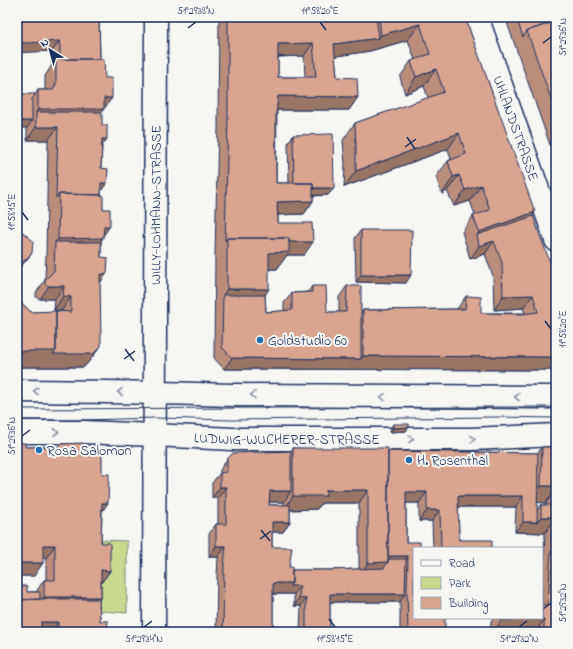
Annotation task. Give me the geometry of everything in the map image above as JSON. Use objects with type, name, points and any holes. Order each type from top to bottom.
[{"type":"street","name":"WILLY-LOHMANN-STRASSE","points":[[154,632],[156,17]]},
{"type":"street","name":"UHLANDSTRASSE","points":[[477,17],[556,240]]},
{"type":"street","points":[[17,391],[422,397],[556,397]]},
{"type":"street","name":"LUDWIG-WUCHERER-STRASSE","points":[[17,432],[154,434],[232,439],[472,439],[556,435]]},
{"type":"green space","points":[[101,540],[127,541],[127,613],[92,610]]},
{"type":"building","points":[[17,17],[99,17],[100,59],[60,59],[60,41],[26,43],[17,42]]},
{"type":"building","points":[[228,17],[376,17],[379,38],[334,44],[337,77],[357,78],[358,97],[278,96],[276,115],[276,183],[313,183],[313,201],[277,202],[278,223],[312,223],[313,242],[289,242],[289,238],[227,238],[225,241],[228,116]],"holes":[[[313,43],[316,77],[278,77],[278,44]]]},
{"type":"building","points":[[379,17],[465,17],[535,212],[479,232],[473,216],[490,210],[481,185],[465,190],[459,175],[453,177],[448,161],[466,154],[459,133],[356,171],[355,123],[444,92],[436,69],[416,77],[411,61],[430,54],[420,24],[381,35]]},
{"type":"building","points":[[516,17],[556,17],[556,21],[527,31],[523,37]]},
{"type":"building","points":[[556,21],[556,113],[527,31]]},
{"type":"building","points":[[56,59],[104,59],[105,78],[112,78],[112,98],[104,98],[104,109],[38,109],[38,90],[53,90],[56,84]]},
{"type":"building","points":[[17,94],[35,94],[32,99],[32,121],[17,121]]},
{"type":"building","points":[[36,112],[102,112],[102,125],[107,125],[107,139],[102,139],[101,168],[108,169],[107,183],[101,183],[101,195],[59,194],[56,198],[58,127],[36,127]]},
{"type":"building","points":[[333,134],[334,188],[313,188],[313,183],[294,183],[293,135]]},
{"type":"building","points":[[59,194],[103,195],[103,209],[110,209],[110,226],[104,226],[103,238],[58,239]]},
{"type":"building","points":[[533,216],[556,278],[556,357],[363,356],[363,310],[465,309],[466,296],[481,297],[481,313],[522,314],[538,312],[533,295],[503,296],[502,263],[494,241],[479,246],[477,235]]},
{"type":"building","points":[[17,227],[33,241],[32,253],[17,268]]},
{"type":"building","points":[[361,230],[412,230],[411,275],[361,275]]},
{"type":"building","points":[[227,238],[289,238],[289,252],[269,253],[269,289],[227,289]]},
{"type":"building","points":[[55,242],[101,242],[101,257],[108,258],[107,273],[100,275],[101,346],[93,354],[53,354],[56,351],[56,311],[71,312],[71,297],[63,296],[64,286],[49,286],[45,284],[45,280],[54,271]]},
{"type":"building","points":[[312,286],[326,286],[327,312],[346,312],[347,286],[361,286],[361,359],[232,358],[222,347],[223,295],[265,295],[266,312],[292,310],[292,293],[312,292]]},
{"type":"building","points":[[17,299],[31,312],[56,311],[56,351],[17,351]]},
{"type":"building","points":[[393,424],[409,424],[409,427],[393,428]]},
{"type":"building","points":[[17,443],[25,443],[25,447],[60,447],[60,444],[83,443],[83,446],[95,446],[102,457],[102,474],[109,474],[108,503],[102,503],[101,543],[110,543],[110,571],[101,570],[101,597],[44,597],[44,580],[55,580],[55,545],[43,545],[43,563],[18,563]]},
{"type":"building","points":[[542,447],[556,447],[556,486],[541,486]]},
{"type":"building","points":[[293,448],[388,448],[388,562],[368,563],[368,490],[326,490],[326,496],[293,496]]},
{"type":"building","points":[[291,451],[291,491],[270,491],[269,505],[290,505],[290,522],[272,522],[272,547],[292,547],[289,567],[292,567],[292,583],[273,583],[273,632],[223,632],[224,566],[226,546],[216,546],[216,524],[226,524],[226,487],[220,487],[220,473],[227,472],[227,459],[233,453]]},
{"type":"building","points":[[388,451],[538,453],[537,522],[523,522],[523,496],[458,496],[459,540],[492,540],[492,547],[441,547],[440,510],[427,510],[427,492],[406,492],[406,542],[420,542],[420,547],[413,547],[413,619],[445,619],[445,632],[408,632],[408,556],[388,556]]},
{"type":"building","points":[[541,505],[556,505],[556,517],[541,517]]},
{"type":"building","points":[[551,551],[556,551],[556,632],[544,632],[544,619],[502,620],[543,619],[543,605],[548,605]]},
{"type":"building","points":[[388,559],[406,559],[405,594],[330,594],[330,632],[306,632],[306,599],[299,598],[300,586],[290,586],[292,583],[292,570],[384,568],[388,562]]},
{"type":"building","points":[[17,586],[27,586],[27,592],[40,592],[40,599],[17,600]]},
{"type":"building","points":[[99,599],[100,621],[108,621],[107,632],[58,632],[58,622],[41,622],[41,632],[17,632],[17,600]]},
{"type":"tram line","points":[[17,409],[556,407]]},
{"type":"tram line","points":[[17,420],[155,418],[233,420],[495,417],[556,418]]},
{"type":"place","name":"Goldstudio 60","points":[[260,340]]},
{"type":"place","name":"Rosa Salomon","points":[[39,450]]},
{"type":"place","name":"H. Rosenthal","points":[[409,460]]}]
